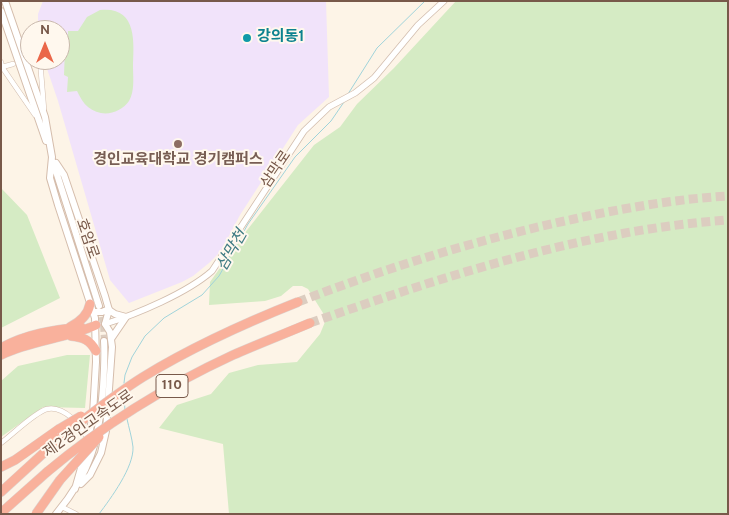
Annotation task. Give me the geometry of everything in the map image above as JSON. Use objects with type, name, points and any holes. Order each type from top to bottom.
[{"type":"highway","name":"제2경인고속도로","points":[[1,492],[60,433],[142,378],[196,347],[298,302]]},
{"type":"highway","points":[[1,355],[65,332],[81,321],[94,307]]},
{"type":"highway","points":[[1,348],[25,337],[81,332],[100,324]]},
{"type":"highway","name":"제2경인고속도로","points":[[1,513],[47,472],[120,417],[212,365],[310,324]]},
{"type":"highway","points":[[65,332],[87,340],[96,351]]},
{"type":"highway","points":[[36,514],[70,467],[120,417]]},
{"type":"highway","points":[[1,467],[60,433]]},
{"type":"main road","name":"호암로","points":[[5,1],[42,119],[52,158],[50,178],[100,324]]},
{"type":"main road","name":"호암로","points":[[1,11],[42,119]]},
{"type":"main road","name":"호암로","points":[[52,158],[64,175],[109,310]]},
{"type":"main road","points":[[94,307],[102,312],[109,310],[126,317],[117,328],[112,339]]},
{"type":"main road","points":[[75,489],[87,447],[93,414],[96,341],[100,324],[109,310]]},
{"type":"main road","points":[[75,489],[90,475],[101,453],[108,415],[112,339],[110,332],[100,324]]},
{"type":"main road","points":[[96,341],[101,339],[107,340],[112,347]]},
{"type":"main road","points":[[56,514],[75,489],[85,472],[93,452],[99,430],[104,341]]},
{"type":"street","name":"삼막로","points":[[100,324],[126,317],[190,287],[201,281],[212,271],[304,132],[316,119],[374,78],[418,25],[444,1]]},
{"type":"street","points":[[2,64],[42,119]]},
{"type":"street","points":[[2,64],[13,64]]},
{"type":"street","points":[[40,70],[42,119]]},
{"type":"street","points":[[1,442],[47,409],[60,410],[68,414],[85,432],[87,447]]},
{"type":"street","points":[[62,507],[76,514]]},
{"type":"shaded area","name":"경인교육대학교 경기캠퍼스","points":[[43,1],[326,1],[329,97],[298,125],[240,215],[221,251],[193,276],[129,303],[110,280],[47,70],[70,70],[70,20],[38,20],[38,14]]},
{"type":"green space","points":[[456,1],[728,1],[728,514],[229,514],[223,444],[159,428],[177,405],[211,394],[229,373],[258,365],[297,362],[320,334],[325,322],[323,313],[308,289],[302,286],[293,286],[281,296],[265,301],[209,305],[210,282],[244,234],[314,145],[340,127],[357,104],[394,68]]},
{"type":"green space","points":[[100,10],[112,10],[127,19],[131,27],[133,36],[132,93],[129,101],[116,112],[99,113],[85,104],[77,91],[67,92],[68,77],[64,75],[64,70],[70,70],[70,31],[78,31],[87,17]]},
{"type":"green space","points":[[1,188],[27,215],[60,298],[1,328]]},
{"type":"green space","points":[[67,355],[90,355],[85,408],[43,407],[1,437],[1,381],[18,366]]},
{"type":"waterway","name":"삼막천","points":[[348,94],[377,48],[425,1]]},
{"type":"waterway","name":"삼막천","points":[[124,383],[132,357],[145,336],[164,318],[202,295],[219,276],[248,224],[295,157],[331,121],[344,102]]},
{"type":"waterway","name":"삼막천","points":[[124,395],[125,411]]},
{"type":"waterway","name":"삼막천","points":[[99,514],[110,500],[130,464],[133,447],[127,419]]},
{"type":"tunnel","points":[[298,302],[366,277],[504,235],[631,208],[689,199],[728,196]]},
{"type":"tunnel","points":[[310,323],[464,272],[568,245],[675,225],[728,220]]},
{"type":"tunnel","points":[[100,308],[104,341]]},
{"type":"place","name":"강의동1","points":[[247,38]]},
{"type":"place","name":"경인교육대학교 경기캠퍼스","points":[[178,144]]}]
